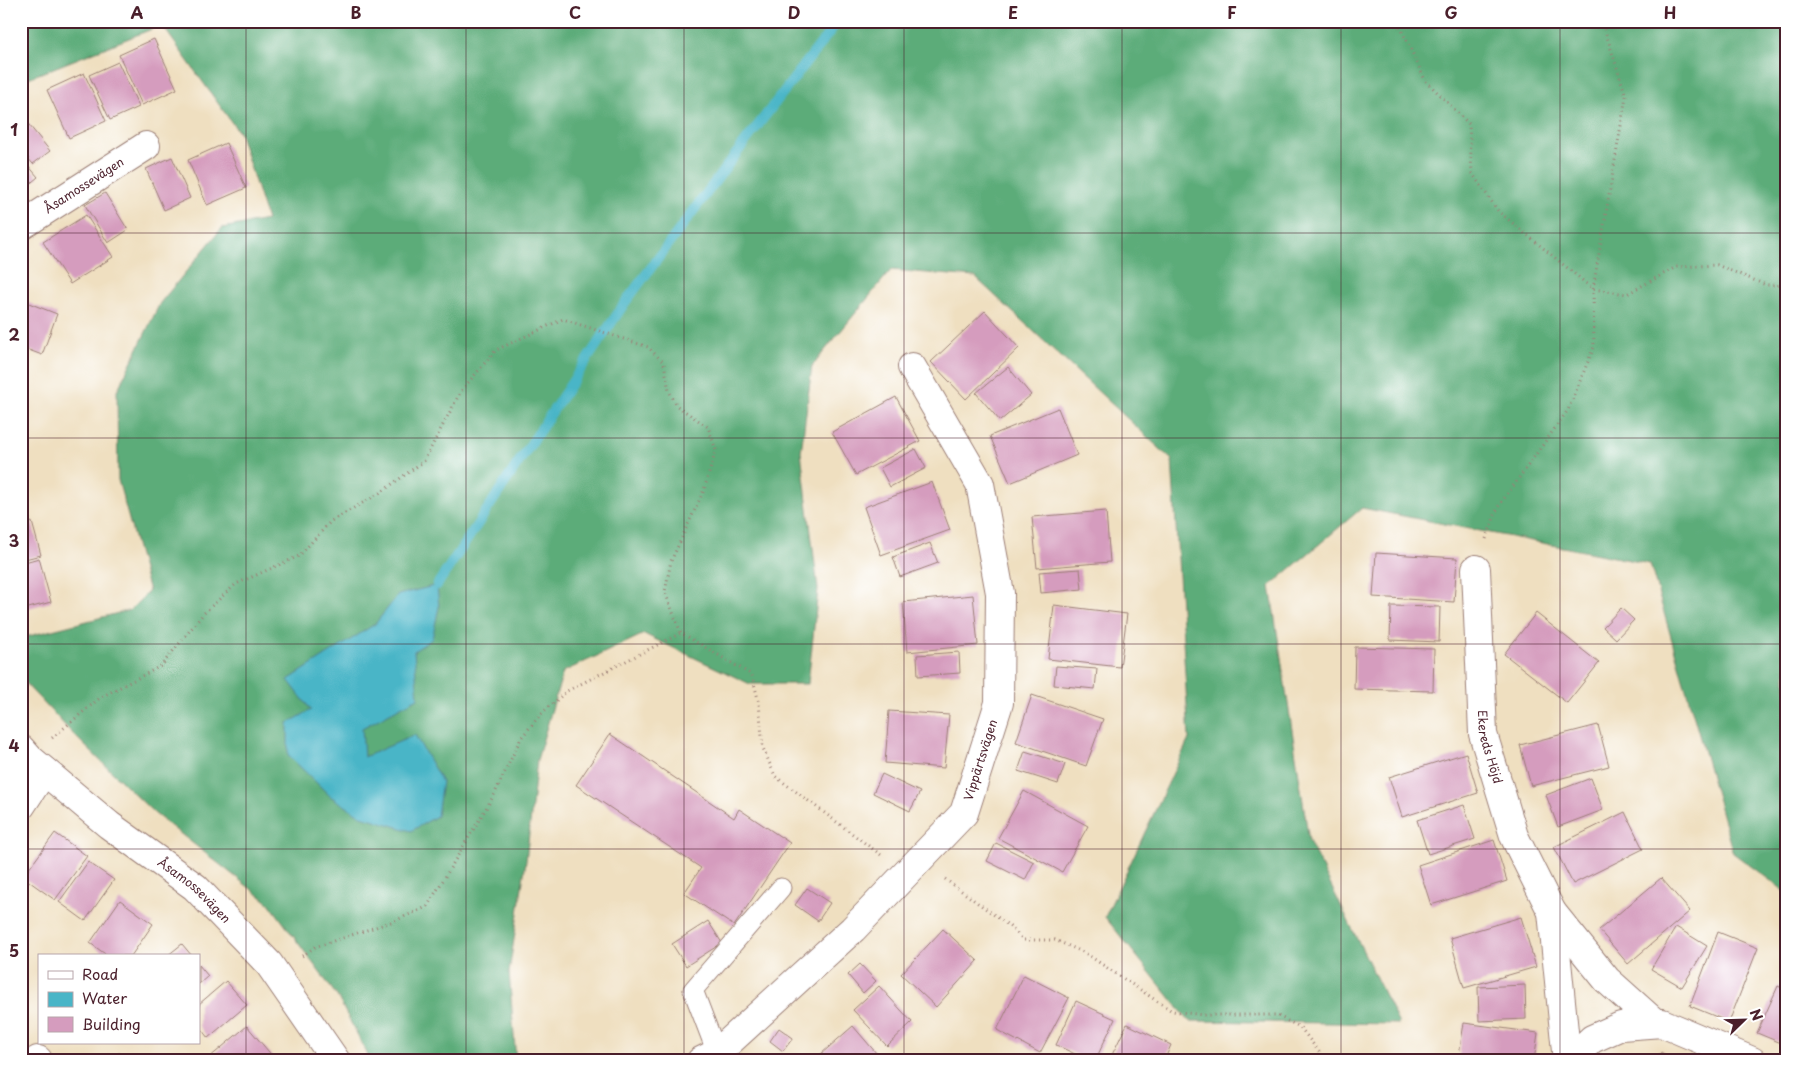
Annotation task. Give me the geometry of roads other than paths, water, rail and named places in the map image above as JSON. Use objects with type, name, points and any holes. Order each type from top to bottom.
[{"type":"street","name":"Åsamossevägen","points":[[21,226],[146,146]]},
{"type":"street","name":"Vippärtsvägen","points":[[714,1058],[853,928],[964,813],[999,703],[1000,593],[980,484],[912,367]]},
{"type":"street","name":"Ekereds Höjd","points":[[1476,569],[1483,734],[1514,836],[1552,912],[1607,980],[1654,1023]]},
{"type":"street","name":"Åsamossevägen","points":[[31,759],[109,825],[195,887],[269,964],[336,1061]]},
{"type":"street","points":[[21,806],[31,759]]},
{"type":"street","name":"Ekereds Höjd","points":[[1552,912],[1568,1061]]},
{"type":"street","name":"Ekereds Höjd","points":[[1568,1061],[1592,1038],[1621,1026],[1654,1023],[1662,1023],[1752,1061]]},
{"type":"lane","points":[[714,1058],[693,990],[780,888]]},
{"type":"water","points":[[437,585],[439,607],[432,639],[414,651],[418,698],[362,728],[364,757],[415,735],[442,782],[437,816],[411,831],[361,816],[330,796],[288,755],[288,723],[311,710],[288,680],[375,624],[398,595]]},
{"type":"waterway","points":[[437,585],[624,304],[838,21]]}]
